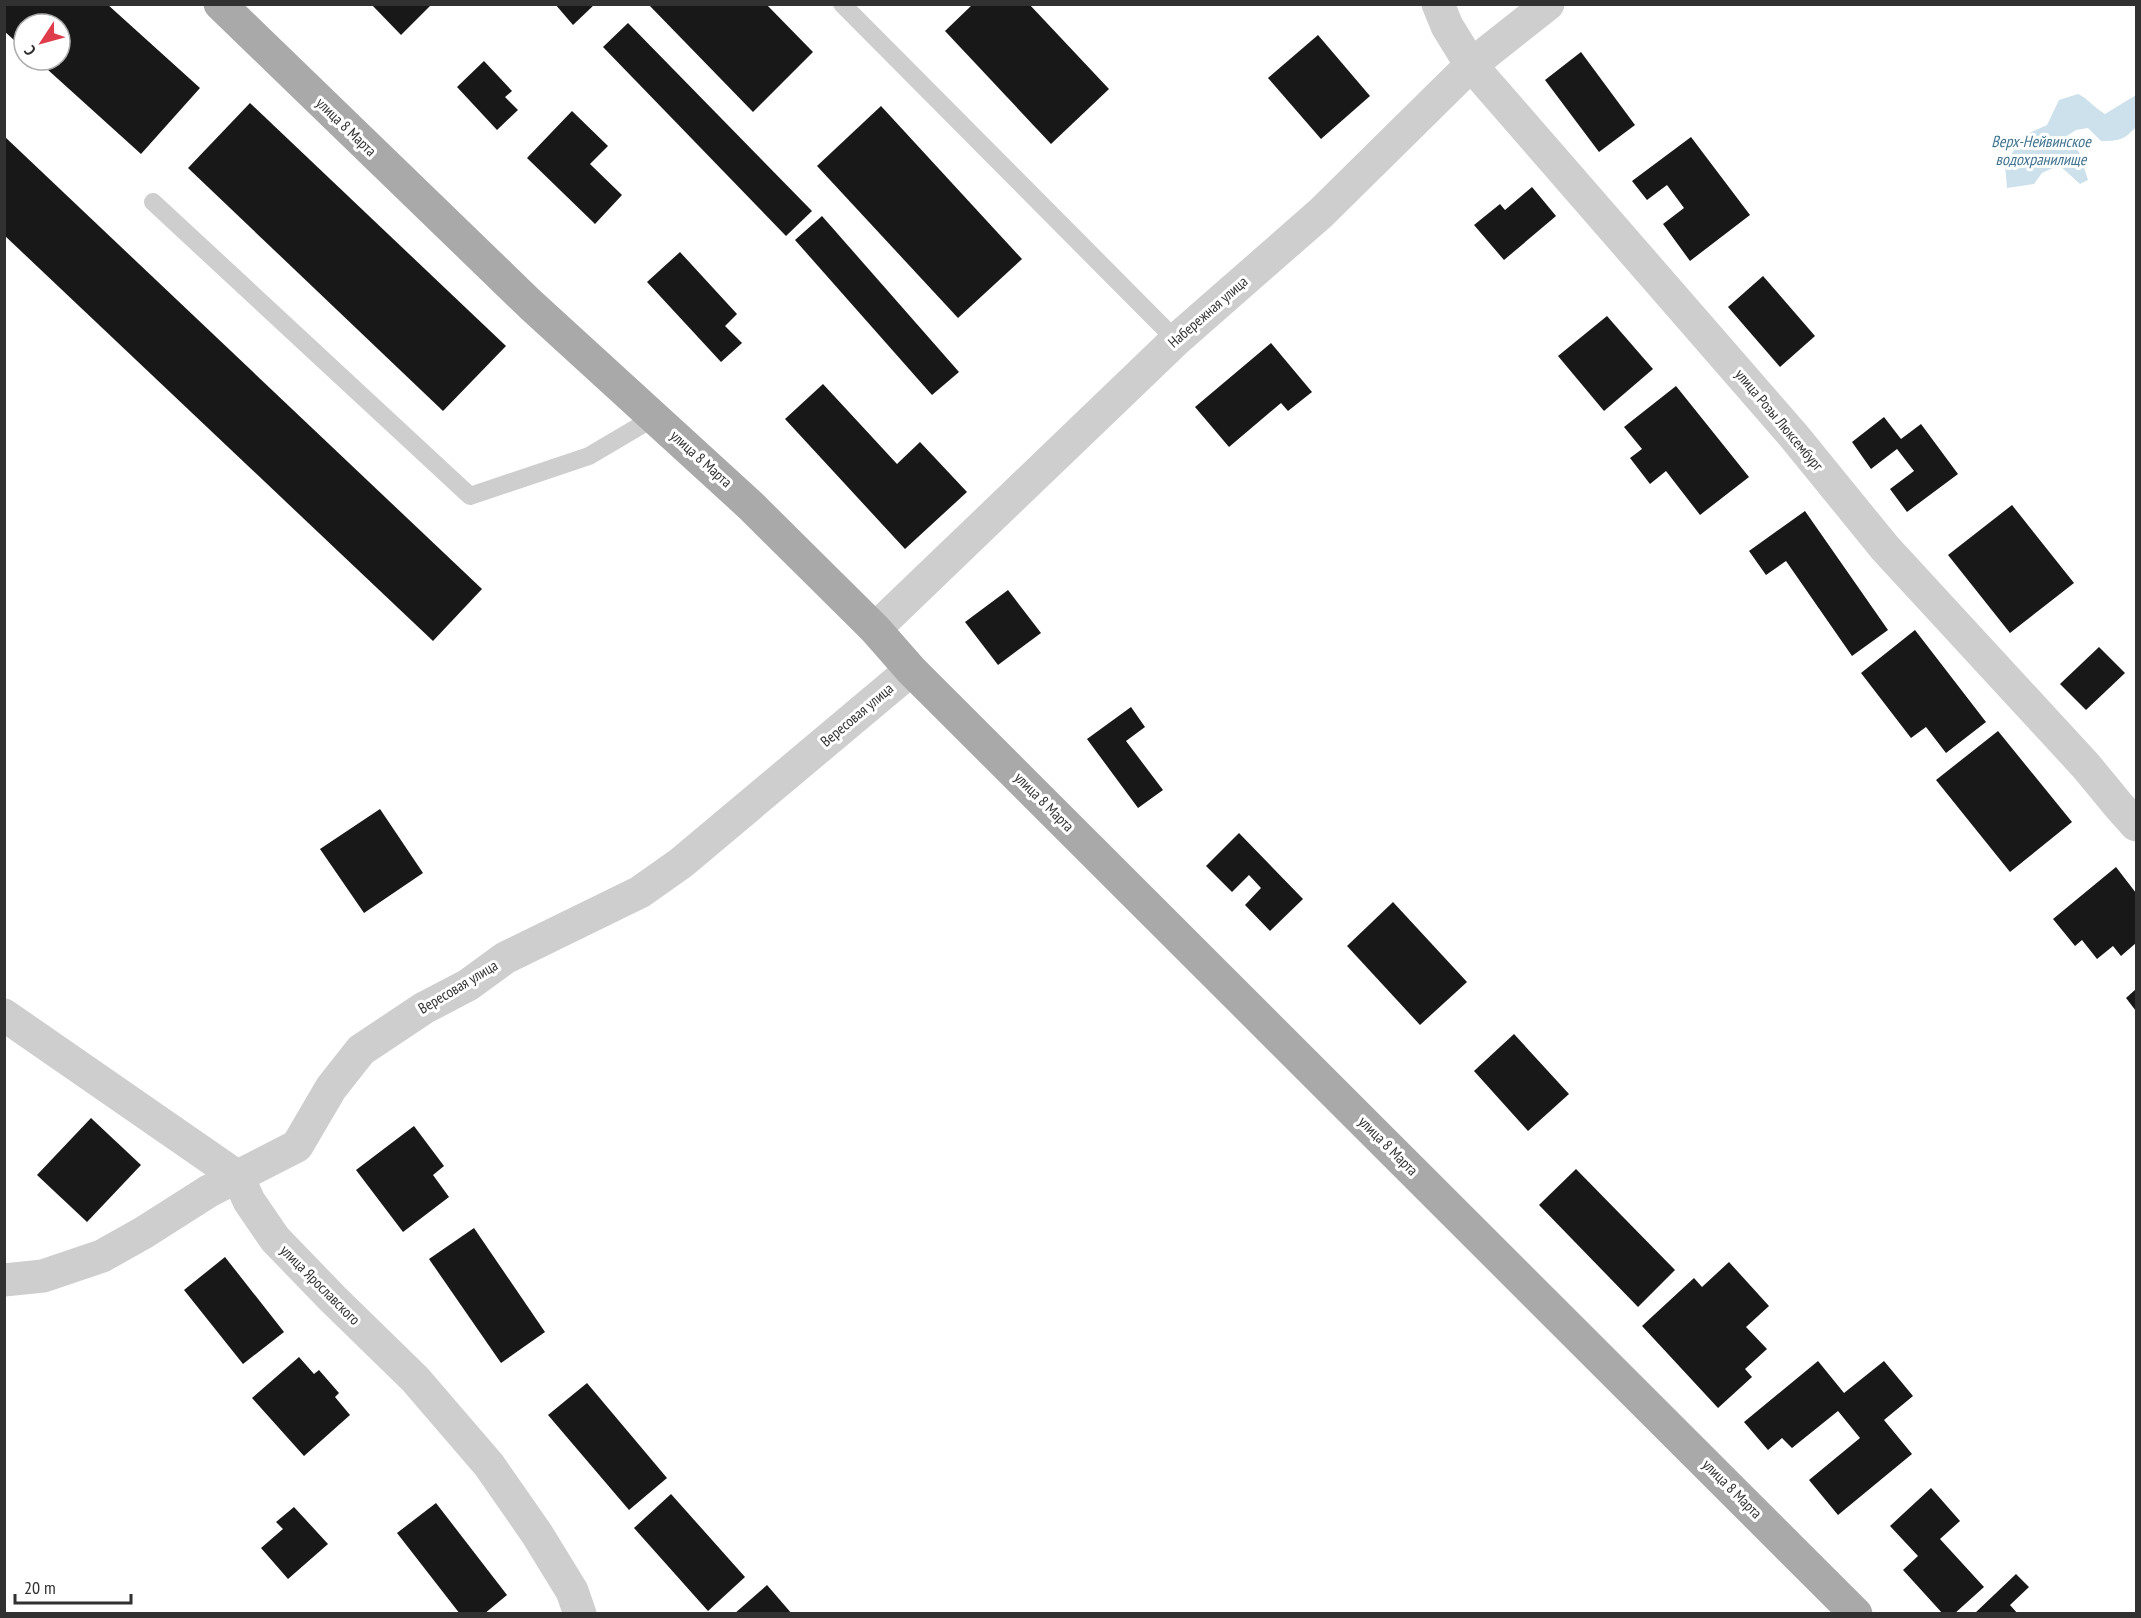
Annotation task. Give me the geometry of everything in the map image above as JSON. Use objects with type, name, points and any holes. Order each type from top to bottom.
[{"type":"main road","name":"улица 8 Марта","points":[[220,4],[531,305],[734,489],[875,629],[911,670],[1856,1614]]},
{"type":"street","name":"улица Розы Люксембург","points":[[1438,4],[1447,26],[1471,66],[1793,435],[1885,548],[2079,758],[2136,825]]},
{"type":"street","name":"Набережная улица","points":[[875,629],[1176,340],[1321,213],[1471,66],[1548,4]]},
{"type":"street","name":"Вересовая улица","points":[[4,1280],[43,1276],[102,1256],[209,1191],[297,1146],[331,1088],[361,1050],[424,1008],[468,985],[505,958],[640,892],[681,863],[911,670]]},
{"type":"street","name":"улица Ярославского","points":[[4,1015],[238,1177],[249,1201],[275,1239],[415,1379],[489,1465],[537,1534],[572,1592],[580,1614]]},
{"type":"lane","points":[[842,4],[1176,340]]},
{"type":"lane","points":[[153,202],[470,496],[589,456],[655,417]]},
{"type":"water","name":"Верх-Нейвинское водохранилище","points":[[2078,94],[2105,114],[2136,95],[2136,127],[2128,135],[2112,141],[2101,141],[2088,128],[2076,130],[2065,137],[2079,152],[2088,180],[2080,184],[2059,165],[2042,173],[2034,184],[2007,188],[2005,164],[2016,147],[2029,133],[2047,125],[2059,100]]},
{"type":"building","points":[[4,4],[107,4],[200,88],[141,154],[50,72],[72,72],[72,12],[12,12],[12,38],[4,31]]},
{"type":"building","points":[[371,4],[432,4],[401,35]]},
{"type":"building","points":[[555,4],[595,4],[573,25]]},
{"type":"building","points":[[648,4],[766,4],[813,52],[753,112]]},
{"type":"building","points":[[973,4],[1029,4],[1109,89],[1051,144],[945,31]]},
{"type":"building","points":[[628,23],[812,211],[786,236],[603,47]]},
{"type":"building","points":[[1318,35],[1370,96],[1321,139],[1268,78]]},
{"type":"building","points":[[1581,52],[1635,125],[1599,152],[1545,80]]},
{"type":"building","points":[[484,61],[512,91],[505,97],[518,110],[497,130],[457,87]]},
{"type":"building","points":[[250,103],[506,346],[443,411],[188,168]]},
{"type":"building","points":[[881,106],[1022,259],[958,318],[817,166]]},
{"type":"building","points":[[572,111],[608,146],[590,164],[622,195],[595,224],[527,158]]},
{"type":"building","points":[[4,136],[482,589],[433,641],[4,235]]},
{"type":"building","points":[[1691,137],[1750,215],[1690,261],[1663,224],[1684,208],[1667,185],[1647,200],[1632,181]]},
{"type":"building","points":[[1532,187],[1556,216],[1504,260],[1474,225],[1500,204],[1505,210]]},
{"type":"building","points":[[822,216],[959,372],[932,395],[795,240]]},
{"type":"building","points":[[680,252],[737,314],[725,326],[742,343],[721,362],[647,282]]},
{"type":"building","points":[[1763,276],[1815,336],[1780,367],[1728,307]]},
{"type":"building","points":[[1607,316],[1653,369],[1604,411],[1558,356]]},
{"type":"building","points":[[1271,343],[1312,392],[1288,411],[1281,403],[1229,447],[1195,407]]},
{"type":"building","points":[[823,384],[897,464],[920,442],[967,492],[905,549],[785,419]]},
{"type":"building","points":[[1676,386],[1749,477],[1700,515],[1666,471],[1650,484],[1630,458],[1642,449],[1624,427]]},
{"type":"building","points":[[1884,417],[1901,439],[1921,424],[1958,474],[1907,512],[1890,489],[1914,471],[1897,449],[1871,469],[1852,442]]},
{"type":"building","points":[[2012,505],[2074,583],[2010,633],[1948,555]]},
{"type":"building","points":[[1805,511],[1888,630],[1852,656],[1786,561],[1766,575],[1749,551]]},
{"type":"building","points":[[1008,590],[1041,633],[998,665],[965,622]]},
{"type":"building","points":[[1915,630],[1986,722],[1946,753],[1926,727],[1911,738],[1861,673]]},
{"type":"building","points":[[2099,647],[2125,673],[2086,710],[2060,684]]},
{"type":"building","points":[[1131,707],[1145,727],[1126,741],[1163,790],[1138,808],[1087,739]]},
{"type":"building","points":[[1998,731],[2072,822],[2010,872],[1936,780]]},
{"type":"building","points":[[380,809],[423,873],[364,913],[320,849]]},
{"type":"building","points":[[1239,833],[1303,899],[1270,931],[1245,905],[1261,888],[1249,875],[1232,892],[1206,866]]},
{"type":"building","points":[[2116,867],[2136,893],[2136,943],[2121,956],[2113,946],[2097,959],[2082,940],[2075,946],[2053,919]]},
{"type":"building","points":[[1393,902],[1467,982],[1420,1025],[1347,946]]},
{"type":"building","points":[[2136,989],[2136,1011],[2126,998]]},
{"type":"building","points":[[1514,1034],[1569,1094],[1528,1131],[1474,1071]]},
{"type":"building","points":[[91,1118],[141,1165],[87,1222],[37,1175]]},
{"type":"building","points":[[414,1126],[444,1166],[433,1175],[449,1197],[403,1232],[356,1170]]},
{"type":"building","points":[[1576,1169],[1675,1270],[1638,1307],[1539,1205]]},
{"type":"building","points":[[474,1228],[545,1332],[501,1363],[429,1259]]},
{"type":"building","points":[[225,1257],[284,1332],[243,1364],[184,1290]]},
{"type":"building","points":[[1729,1262],[1769,1306],[1746,1327],[1767,1349],[1745,1369],[1752,1377],[1718,1408],[1642,1326],[1694,1278],[1702,1287]]},
{"type":"building","points":[[299,1357],[314,1374],[319,1370],[339,1393],[335,1397],[350,1415],[304,1456],[252,1398]]},
{"type":"building","points":[[1818,1361],[1844,1393],[1884,1361],[1913,1396],[1884,1420],[1912,1454],[1838,1515],[1809,1480],[1860,1438],[1838,1411],[1792,1448],[1782,1438],[1768,1450],[1744,1422]]},
{"type":"building","points":[[587,1383],[667,1478],[629,1510],[548,1415]]},
{"type":"building","points":[[1931,1488],[1960,1521],[1940,1539],[1984,1587],[1954,1614],[1943,1614],[1903,1570],[1918,1556],[1890,1526]]},
{"type":"building","points":[[671,1494],[745,1577],[708,1611],[634,1528]]},
{"type":"building","points":[[436,1503],[507,1595],[484,1614],[460,1614],[397,1533]]},
{"type":"building","points":[[294,1507],[328,1544],[288,1579],[261,1548],[283,1529],[276,1522]]},
{"type":"building","points":[[2016,1574],[2029,1587],[2010,1605],[2018,1614],[1974,1614]]},
{"type":"building","points":[[767,1585],[792,1614],[734,1614]]}]
